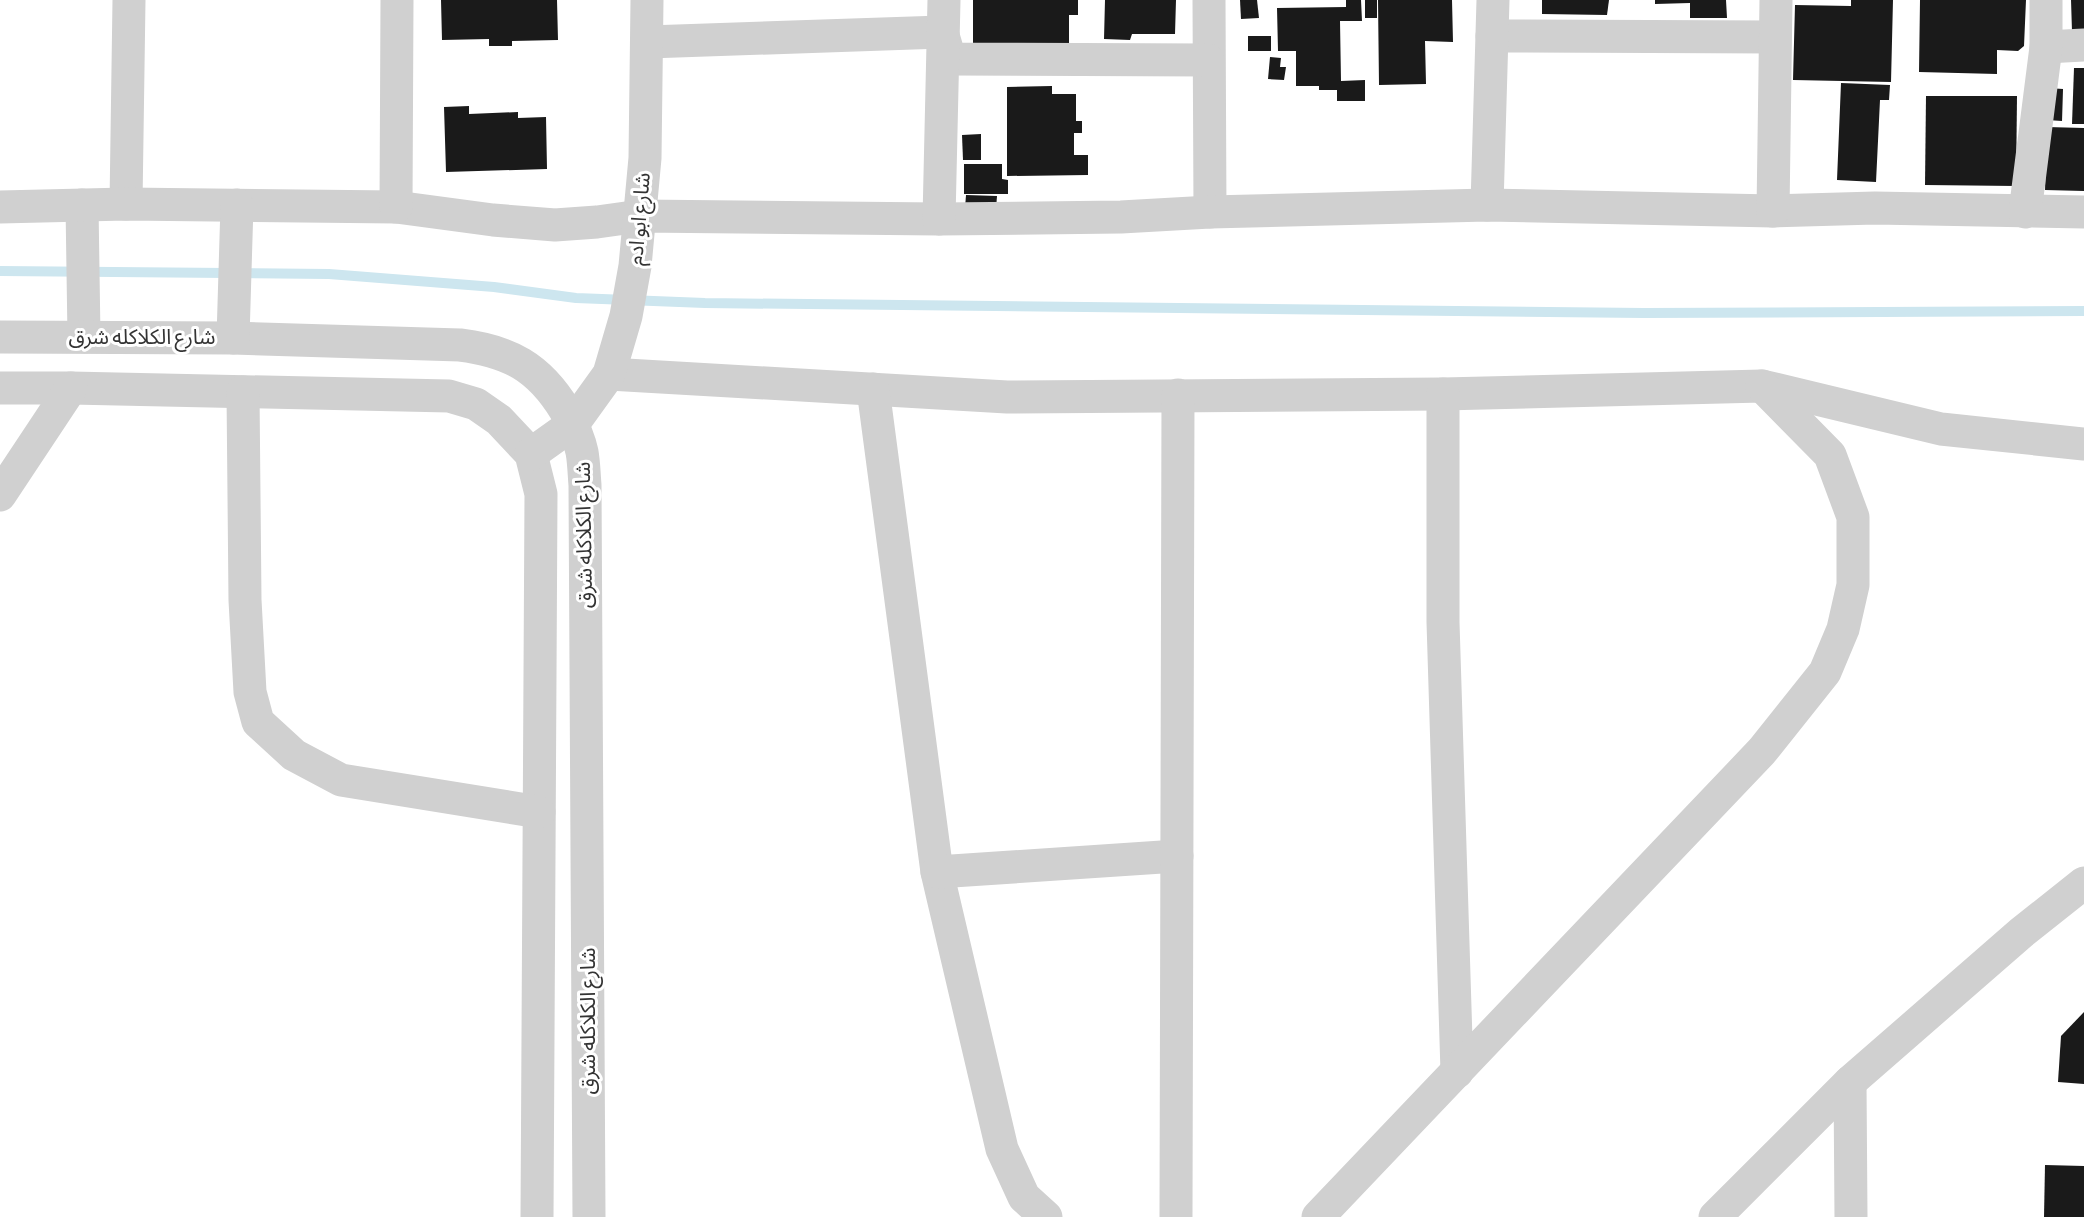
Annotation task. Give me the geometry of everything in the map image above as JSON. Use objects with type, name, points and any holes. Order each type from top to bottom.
[{"type":"street","points":[[126,204],[129,0]]},
{"type":"street","points":[[396,207],[397,0]]},
{"type":"street","name":"شارع ابو ادم","points":[[531,454],[573,424],[609,374],[626,315],[635,267],[645,158],[648,0]]},
{"type":"street","points":[[939,219],[944,0]]},
{"type":"street","points":[[1209,0],[1210,212]]},
{"type":"street","points":[[1487,205],[1493,0]]},
{"type":"street","points":[[1773,211],[1776,0]]},
{"type":"street","points":[[2025,212],[2046,47],[2046,0]]},
{"type":"street","points":[[648,42],[942,32]]},
{"type":"street","points":[[942,32],[950,59],[1208,60]]},
{"type":"street","points":[[1492,36],[1775,37]]},
{"type":"street","points":[[2046,47],[2084,45]]},
{"type":"street","points":[[0,207],[126,204],[396,207],[493,220],[555,225],[640,216],[939,219],[1121,217],[1210,212],[1487,205],[1773,211],[1875,208],[2084,212]]},
{"type":"street","points":[[82,205],[84,337]]},
{"type":"street","points":[[233,338],[237,205]]},
{"type":"street","name":"شارع الكلاكله شرق","points":[[0,337],[233,338],[460,345],[480,347],[517,361],[535,371],[548,385],[573,424],[582,452],[585,484],[588,1217]]},
{"type":"street","points":[[609,374],[1006,397],[1443,394],[1761,386],[1941,429],[2084,444]]},
{"type":"street","points":[[1318,1217],[1762,751],[1825,672],[1843,629],[1853,585],[1853,517],[1830,454],[1761,386]]},
{"type":"street","name":"شارع الكلاكله شرق","points":[[0,388],[449,396],[476,404],[499,420],[531,454],[541,494],[537,1217]]},
{"type":"street","points":[[0,495],[71,388]]},
{"type":"street","points":[[873,389],[937,872],[1002,1149],[1024,1197],[1046,1217]]},
{"type":"street","points":[[243,392],[245,600],[250,692],[258,722],[294,755],[341,780],[539,812]]},
{"type":"street","points":[[1443,394],[1443,622],[1457,1072]]},
{"type":"street","points":[[1176,1217],[1178,395]]},
{"type":"street","points":[[937,872],[1177,856]]},
{"type":"street","points":[[1715,1217],[1850,1082],[2021,933],[2084,883]]},
{"type":"street","points":[[1850,1082],[1851,1217]]},
{"type":"building","points":[[441,0],[557,0],[558,40],[512,41],[512,46],[489,46],[489,39],[442,40]]},
{"type":"building","points":[[973,0],[1078,0],[1078,15],[1069,15],[1069,49],[973,49]]},
{"type":"building","points":[[1105,0],[1176,0],[1175,34],[1132,34],[1130,40],[1104,39]]},
{"type":"building","points":[[1240,0],[1257,0],[1259,18],[1241,19]]},
{"type":"building","points":[[1346,0],[1361,0],[1362,21],[1340,21],[1341,81],[1365,80],[1365,101],[1337,101],[1337,90],[1319,90],[1319,86],[1296,86],[1296,51],[1278,51],[1277,8],[1346,7]]},
{"type":"building","points":[[1365,0],[1377,0],[1377,18],[1365,18]]},
{"type":"building","points":[[1378,0],[1452,0],[1453,42],[1425,41],[1426,84],[1379,85]]},
{"type":"building","points":[[1542,0],[1609,0],[1607,15],[1542,14]]},
{"type":"building","points":[[1655,0],[1726,0],[1727,18],[1690,18],[1690,3],[1655,4]]},
{"type":"building","points":[[1851,0],[1893,0],[1891,82],[1793,80],[1795,5],[1851,6]]},
{"type":"building","points":[[1920,0],[2026,0],[2024,46],[2018,51],[1997,50],[1997,74],[1919,72]]},
{"type":"building","points":[[2071,0],[2084,0],[2084,31],[2072,31]]},
{"type":"building","points":[[1248,36],[1271,36],[1271,51],[1248,51]]},
{"type":"building","points":[[1270,57],[1281,58],[1280,67],[1286,67],[1284,80],[1268,79]]},
{"type":"building","points":[[2074,68],[2084,68],[2084,124],[2072,124]]},
{"type":"building","points":[[1841,83],[1890,85],[1889,100],[1880,100],[1876,182],[1837,180]]},
{"type":"building","points":[[1052,86],[1052,94],[1076,94],[1076,121],[1082,121],[1082,133],[1074,133],[1074,155],[1088,155],[1088,175],[1007,176],[1007,87]]},
{"type":"building","points":[[2048,88],[2063,89],[2062,121],[2047,120]]},
{"type":"building","points":[[1926,96],[2017,96],[2016,186],[1925,185]]},
{"type":"building","points":[[469,106],[469,114],[518,112],[518,118],[546,117],[547,169],[446,172],[444,107]]},
{"type":"building","points":[[2047,127],[2084,128],[2084,191],[2045,190]]},
{"type":"building","points":[[981,134],[981,160],[963,160],[962,135]]},
{"type":"building","points":[[964,164],[1002,164],[1002,179],[1008,180],[1008,194],[964,194]]},
{"type":"building","points":[[966,195],[997,196],[996,209],[965,208]]},
{"type":"building","points":[[2084,1012],[2084,1084],[2058,1082],[2061,1036]]},
{"type":"building","points":[[2045,1165],[2084,1166],[2084,1217],[2044,1217]]},
{"type":"waterway","points":[[0,271],[329,274],[494,287],[576,298],[705,303],[1644,313],[2084,311]]}]
